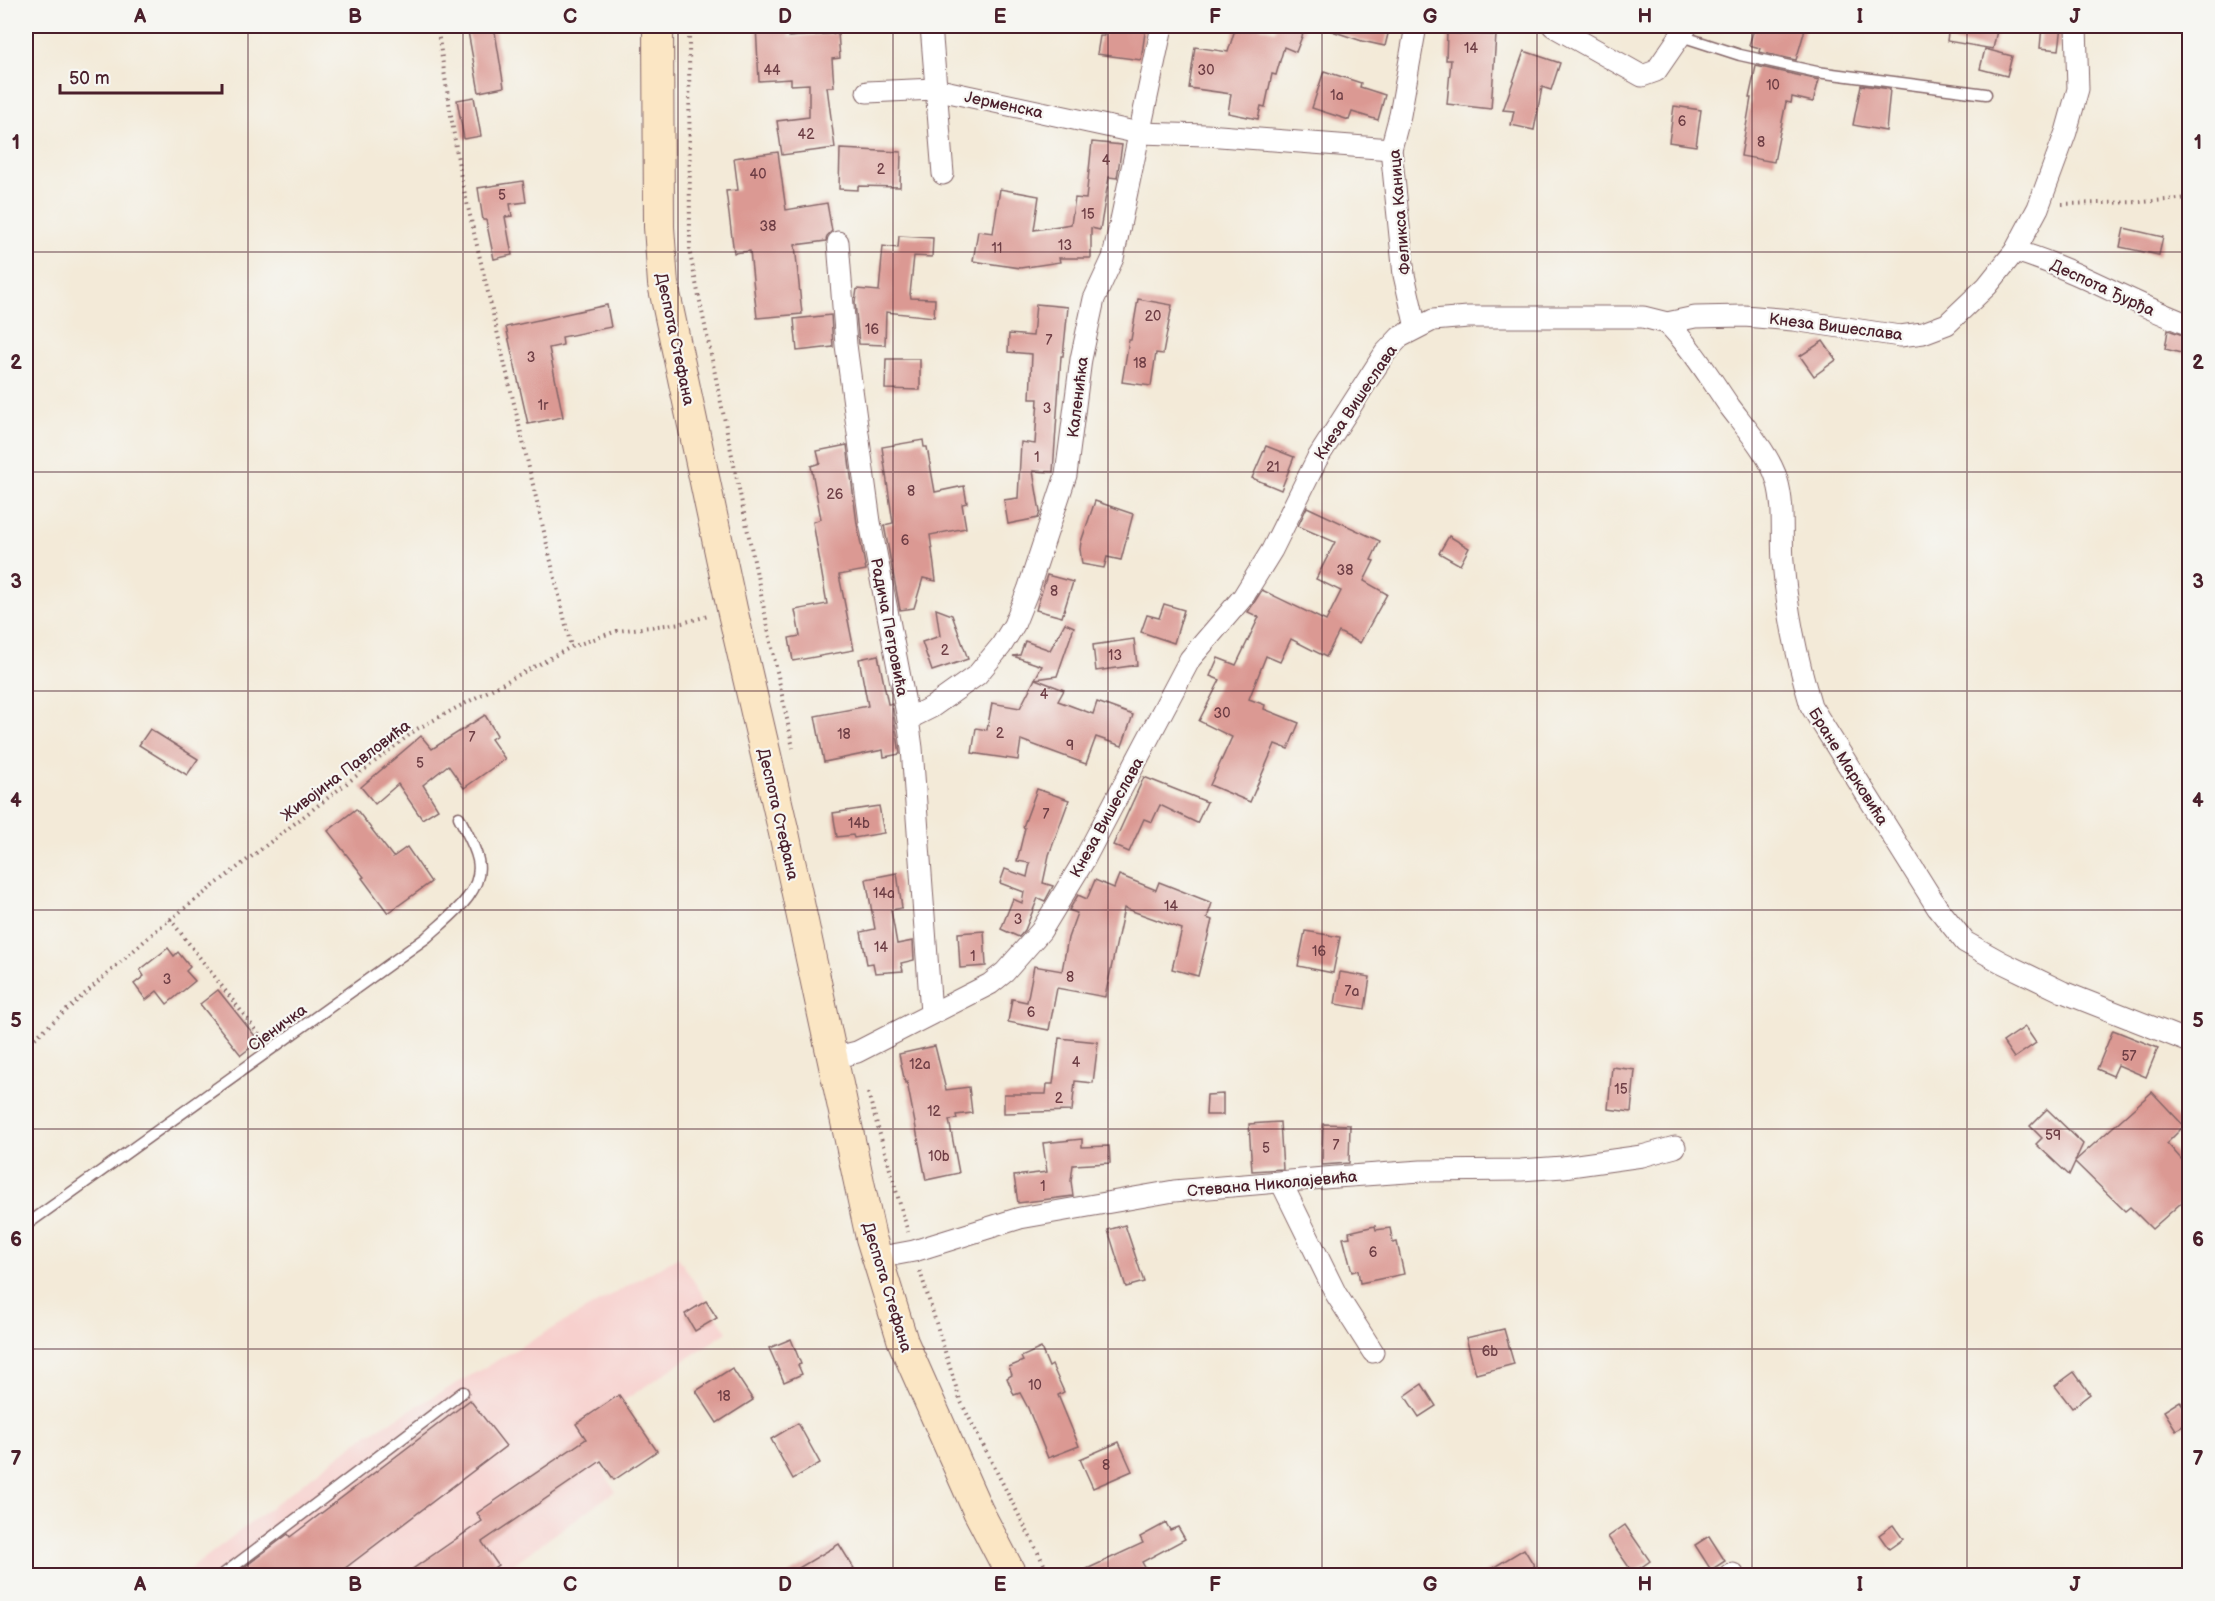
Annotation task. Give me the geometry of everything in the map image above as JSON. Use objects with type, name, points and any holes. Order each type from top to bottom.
[{"type":"main road","name":"Деспота Стефана","points":[[658,26],[659,227],[662,272],[732,609],[845,1055],[854,1165],[876,1258],[892,1312],[917,1376],[978,1511],[1012,1575]]},
{"type":"street","points":[[931,26],[943,174]]},
{"type":"street","name":"Каленићка","points":[[908,719],[940,701],[977,675],[1001,646],[1014,625],[1028,590],[1066,476],[1081,359],[1094,300],[1113,258],[1162,26]]},
{"type":"street","name":"Феликса Каница","points":[[1416,26],[1400,115],[1391,149],[1404,275],[1416,328]]},
{"type":"street","points":[[1553,26],[1642,76],[1656,71],[1684,31]]},
{"type":"street","name":"Кнеза Вишеслава","points":[[845,1055],[990,984],[1005,972],[1041,931],[1083,862],[1190,660],[1243,597],[1272,550],[1317,459],[1385,353],[1400,337],[1433,320],[1498,316],[1643,317],[1667,323],[1695,317],[1744,316],[1793,320],[1899,336],[1923,333],[1947,324],[1987,286],[2015,250],[2038,208],[2066,132],[2078,89],[2076,26]]},
{"type":"street","name":"Јерменска","points":[[867,92],[935,89],[1139,133],[1206,135],[1391,149]]},
{"type":"street","name":"Радича Петровића","points":[[838,242],[846,345],[870,522],[908,719],[931,1013]]},
{"type":"street","name":"Деспота Ђурђа","points":[[2015,250],[2043,259],[2149,310],[2190,325]]},
{"type":"street","name":"Бране Марковића","points":[[1667,323],[1684,340],[1759,447],[1777,478],[1783,508],[1782,548],[1786,602],[1811,706],[1937,908],[1965,942],[2001,962],[2062,992],[2190,1042]]},
{"type":"street","name":"Стевана Николајевића","points":[[876,1258],[914,1251],[1020,1218],[1174,1191],[1421,1172],[1563,1167],[1642,1156],[1675,1147]]},
{"type":"street","points":[[1281,1182],[1336,1294],[1374,1352]]},
{"type":"lane","points":[[1684,31],[1740,55],[1817,72],[1986,94]]},
{"type":"lane","name":"Сјеничка","points":[[26,1225],[426,938],[462,904],[477,885],[480,872],[478,857],[459,817]]},
{"type":"lane","points":[[221,1575],[464,1392]]},
{"type":"path","points":[[437,26],[460,173],[572,647]]},
{"type":"path","points":[[689,26],[690,254],[795,759]]},
{"type":"path","points":[[2038,208],[2065,203],[2142,202],[2190,198]]},
{"type":"path","name":"Живојина Павловића","points":[[26,1046],[170,919],[417,729],[572,647],[617,631],[682,623],[732,609]]},
{"type":"path","points":[[170,919],[271,1049]]},
{"type":"path","points":[[845,1055],[914,1251],[960,1400],[1050,1575]]},
{"type":"shaded area","points":[[678,1257],[727,1332],[581,1429],[615,1491],[498,1575],[181,1576],[363,1437]]},
{"type":"building","points":[[467,26],[494,26],[504,87],[479,92]]},
{"type":"building","points":[[756,26],[789,26],[789,37],[838,33],[840,58],[832,59],[834,87],[827,87],[835,148],[782,155],[777,121],[809,117],[809,84],[791,85],[791,79],[759,81]]},
{"type":"building","points":[[1106,26],[1146,26],[1141,60],[1097,54],[1100,36],[1104,36]]},
{"type":"building","points":[[1236,26],[1258,26],[1275,31],[1277,26],[1306,26],[1296,52],[1284,47],[1276,75],[1272,74],[1265,107],[1261,106],[1258,119],[1228,113],[1231,94],[1189,88],[1195,47],[1228,52]]},
{"type":"building","points":[[1330,26],[1390,26],[1385,46],[1329,30]]},
{"type":"building","points":[[1755,26],[1806,26],[1796,60],[1759,52],[1760,48],[1749,45]]},
{"type":"building","points":[[1949,26],[1998,26],[1993,49],[1947,41]]},
{"type":"building","points":[[2042,26],[2062,26],[2059,50],[2040,48]]},
{"type":"building","points":[[1447,33],[1496,35],[1491,109],[1447,104],[1451,60],[1446,60]]},
{"type":"building","points":[[1985,49],[2012,56],[2007,76],[1980,69]]},
{"type":"building","points":[[1524,51],[1560,63],[1551,90],[1542,87],[1534,130],[1511,125],[1514,111],[1503,110]]},
{"type":"building","points":[[1756,66],[1819,80],[1813,102],[1792,97],[1791,103],[1786,102],[1774,162],[1741,156]]},
{"type":"building","points":[[1324,71],[1361,83],[1360,87],[1385,95],[1378,120],[1352,112],[1349,120],[1312,108]]},
{"type":"building","points":[[1861,85],[1890,89],[1886,131],[1853,125]]},
{"type":"building","points":[[474,97],[481,136],[464,139],[457,100]]},
{"type":"building","points":[[1674,106],[1701,110],[1696,146],[1669,142]]},
{"type":"building","points":[[1092,142],[1122,145],[1117,178],[1109,177],[1100,230],[1091,228],[1091,258],[1059,258],[1060,262],[1020,268],[973,261],[978,231],[993,233],[1000,189],[1039,196],[1034,230],[1071,224],[1075,198],[1086,199]]},
{"type":"building","points":[[840,149],[901,152],[900,187],[858,186],[858,190],[839,189]]},
{"type":"building","points":[[778,152],[786,210],[827,203],[832,231],[826,241],[795,245],[802,314],[757,318],[750,251],[734,253],[726,191],[738,190],[734,158]]},
{"type":"building","points":[[523,181],[526,202],[510,204],[512,216],[505,217],[512,255],[494,259],[486,220],[483,220],[478,188]]},
{"type":"building","points":[[2124,228],[2163,237],[2159,255],[2120,247]]},
{"type":"building","points":[[899,236],[933,238],[932,257],[914,256],[910,294],[911,298],[935,299],[934,317],[886,312],[885,345],[859,344],[855,302],[857,289],[879,291],[883,246],[898,248]]},
{"type":"building","points":[[1138,299],[1172,305],[1163,354],[1156,353],[1151,386],[1122,382]]},
{"type":"building","points":[[1036,304],[1068,307],[1063,356],[1061,356],[1053,472],[1033,471],[1040,512],[1038,518],[1008,524],[1004,500],[1018,498],[1021,442],[1035,444],[1038,399],[1030,399],[1032,354],[1008,352],[1009,334],[1033,336]]},
{"type":"building","points":[[607,305],[611,327],[562,337],[563,345],[549,348],[563,417],[528,424],[506,327]]},
{"type":"building","points":[[831,315],[833,347],[797,351],[794,319]]},
{"type":"building","points":[[2168,330],[2189,337],[2185,354],[2165,349]]},
{"type":"building","points":[[1823,341],[1836,360],[1814,376],[1800,356]]},
{"type":"building","points":[[886,359],[920,359],[920,390],[885,389]]},
{"type":"building","points":[[923,440],[924,447],[927,447],[935,492],[964,486],[967,503],[962,504],[966,528],[930,535],[936,581],[923,578],[914,608],[900,610],[884,525],[893,523],[882,447]]},
{"type":"building","points":[[847,445],[857,524],[866,570],[839,575],[854,650],[793,661],[789,638],[800,636],[795,610],[827,604],[813,522],[821,519],[811,466],[820,463],[817,451]]},
{"type":"building","points":[[1266,446],[1294,457],[1281,490],[1252,478]]},
{"type":"building","points":[[1095,501],[1133,514],[1121,560],[1107,557],[1104,568],[1082,564],[1081,542]]},
{"type":"building","points":[[1307,507],[1380,541],[1371,560],[1374,561],[1364,581],[1387,594],[1360,643],[1339,632],[1326,657],[1291,639],[1280,662],[1266,656],[1249,699],[1265,705],[1264,709],[1299,723],[1288,749],[1275,744],[1250,802],[1210,785],[1232,737],[1199,721],[1220,680],[1210,676],[1218,658],[1236,665],[1259,617],[1248,612],[1262,590],[1326,621],[1341,591],[1316,579],[1335,542],[1298,526]]},
{"type":"building","points":[[1449,536],[1469,548],[1460,565],[1439,553]]},
{"type":"building","points":[[1047,575],[1073,582],[1062,617],[1036,610]]},
{"type":"building","points":[[1164,604],[1184,610],[1174,643],[1141,632],[1147,615],[1159,618]]},
{"type":"building","points":[[936,609],[952,615],[968,659],[932,671],[922,642],[940,636]]},
{"type":"building","points":[[1065,623],[1074,627],[1057,676],[1035,679],[1042,666],[1013,656],[1020,655],[1025,641],[1050,650]]},
{"type":"building","points":[[1134,639],[1137,665],[1096,671],[1093,645]]},
{"type":"building","points":[[878,655],[888,704],[892,704],[900,754],[884,757],[883,750],[824,762],[815,716],[868,706],[859,659]]},
{"type":"building","points":[[1035,679],[1064,690],[1058,701],[1093,714],[1097,702],[1133,715],[1122,746],[1096,737],[1086,764],[1021,740],[1018,760],[972,753],[976,728],[987,730],[992,703],[1020,708]]},
{"type":"building","points":[[485,715],[497,735],[491,739],[505,759],[464,788],[448,765],[423,785],[438,809],[422,819],[398,784],[375,804],[361,787],[421,736],[432,749]]},
{"type":"building","points":[[150,729],[198,759],[187,775],[139,745]]},
{"type":"building","points":[[1144,777],[1207,802],[1197,823],[1160,805],[1152,822],[1144,819],[1129,852],[1113,845]]},
{"type":"building","points":[[1037,789],[1069,800],[1049,855],[1043,883],[1053,886],[1045,901],[1038,898],[1025,930],[1019,937],[1001,929],[1013,899],[1022,903],[1024,892],[1000,883],[1005,869],[1027,877],[1030,863],[1017,861],[1025,828],[1023,827]]},
{"type":"building","points":[[879,806],[884,833],[854,838],[853,835],[837,837],[833,813]]},
{"type":"building","points":[[356,809],[393,857],[407,847],[431,882],[388,913],[362,878],[364,877],[328,831]]},
{"type":"building","points":[[897,873],[902,908],[891,910],[897,944],[913,941],[914,960],[901,963],[903,971],[875,973],[873,963],[867,964],[861,932],[875,929],[866,879]]},
{"type":"building","points":[[1119,875],[1156,890],[1159,882],[1212,903],[1207,918],[1212,920],[1198,976],[1172,969],[1182,929],[1124,908],[1105,997],[1057,988],[1049,1030],[1008,1022],[1012,999],[1027,1002],[1034,966],[1062,971],[1068,938],[1077,913],[1069,910],[1078,895],[1087,899],[1095,880],[1114,888]]},
{"type":"building","points":[[984,931],[986,966],[960,968],[958,933]]},
{"type":"building","points":[[1305,931],[1340,937],[1333,973],[1298,966]]},
{"type":"building","points":[[168,948],[174,956],[178,952],[190,967],[186,971],[195,981],[167,1004],[157,991],[146,1000],[134,984],[144,976],[140,970]]},
{"type":"building","points":[[1340,972],[1370,977],[1365,1009],[1335,1004]]},
{"type":"building","points":[[218,990],[259,1041],[241,1055],[200,1004]]},
{"type":"building","points":[[2025,1027],[2036,1043],[2014,1058],[2003,1042]]},
{"type":"building","points":[[2113,1030],[2158,1048],[2146,1077],[2118,1065],[2113,1076],[2097,1069]]},
{"type":"building","points":[[1059,1038],[1098,1042],[1093,1083],[1075,1081],[1072,1111],[1004,1113],[1004,1094],[1046,1094],[1047,1084],[1053,1084]]},
{"type":"building","points":[[935,1046],[946,1090],[969,1087],[972,1113],[956,1115],[957,1119],[949,1120],[959,1173],[926,1180],[907,1082],[905,1083],[899,1054]]},
{"type":"building","points":[[1612,1067],[1635,1070],[1631,1112],[1608,1109]]},
{"type":"building","points":[[2152,1092],[2184,1126],[2167,1143],[2190,1169],[2190,1195],[2152,1229],[2130,1207],[2125,1211],[2075,1162],[2069,1175],[2036,1144],[2042,1138],[2030,1126],[2047,1109],[2083,1144],[2075,1161]]},
{"type":"building","points":[[1223,1094],[1223,1115],[1206,1115],[1207,1095]]},
{"type":"building","points":[[1280,1122],[1283,1169],[1252,1171],[1249,1124]]},
{"type":"building","points":[[1323,1124],[1350,1125],[1349,1163],[1322,1165]]},
{"type":"building","points":[[1082,1139],[1082,1147],[1109,1146],[1110,1163],[1073,1165],[1071,1181],[1073,1196],[1018,1203],[1014,1176],[1047,1172],[1043,1143]]},
{"type":"building","points":[[1125,1225],[1144,1282],[1126,1287],[1108,1230]]},
{"type":"building","points":[[1375,1226],[1376,1230],[1390,1228],[1393,1243],[1397,1242],[1404,1274],[1360,1283],[1358,1270],[1352,1272],[1343,1238],[1350,1237],[1349,1232]]},
{"type":"building","points":[[706,1301],[717,1318],[695,1331],[685,1314]]},
{"type":"building","points":[[1504,1329],[1514,1364],[1476,1374],[1466,1338]]},
{"type":"building","points":[[791,1339],[801,1364],[798,1365],[802,1374],[784,1382],[769,1348]]},
{"type":"building","points":[[1041,1348],[1049,1367],[1052,1365],[1064,1392],[1058,1395],[1079,1446],[1048,1458],[1028,1408],[1020,1393],[1014,1395],[1007,1378],[1012,1375],[1009,1367],[1023,1361],[1021,1357]]},
{"type":"building","points":[[732,1368],[753,1400],[717,1423],[696,1391]]},
{"type":"building","points":[[2074,1372],[2090,1394],[2072,1408],[2055,1386]]},
{"type":"building","points":[[1422,1384],[1436,1406],[1419,1417],[1405,1396]]},
{"type":"building","points":[[619,1395],[657,1451],[614,1480],[601,1461],[482,1542],[498,1565],[483,1575],[404,1575],[482,1521],[477,1513],[586,1439],[576,1424]]},
{"type":"building","points":[[470,1400],[506,1446],[336,1575],[234,1575],[288,1534],[290,1537]]},
{"type":"building","points":[[2180,1401],[2190,1416],[2190,1422],[2176,1430],[2164,1411]]},
{"type":"building","points":[[798,1423],[820,1463],[793,1479],[771,1439]]},
{"type":"building","points":[[1119,1442],[1132,1471],[1093,1488],[1080,1459]]},
{"type":"building","points":[[1166,1523],[1170,1530],[1178,1527],[1185,1539],[1142,1562],[1149,1575],[1074,1575],[1143,1543],[1140,1537]]},
{"type":"building","points":[[1625,1525],[1650,1561],[1633,1573],[1608,1537]]},
{"type":"building","points":[[1893,1525],[1903,1539],[1889,1549],[1879,1535]]},
{"type":"building","points":[[1709,1536],[1725,1561],[1711,1570],[1695,1545]]},
{"type":"building","points":[[839,1544],[858,1575],[787,1575]]},
{"type":"building","points":[[1524,1549],[1540,1575],[1481,1575]]}]
